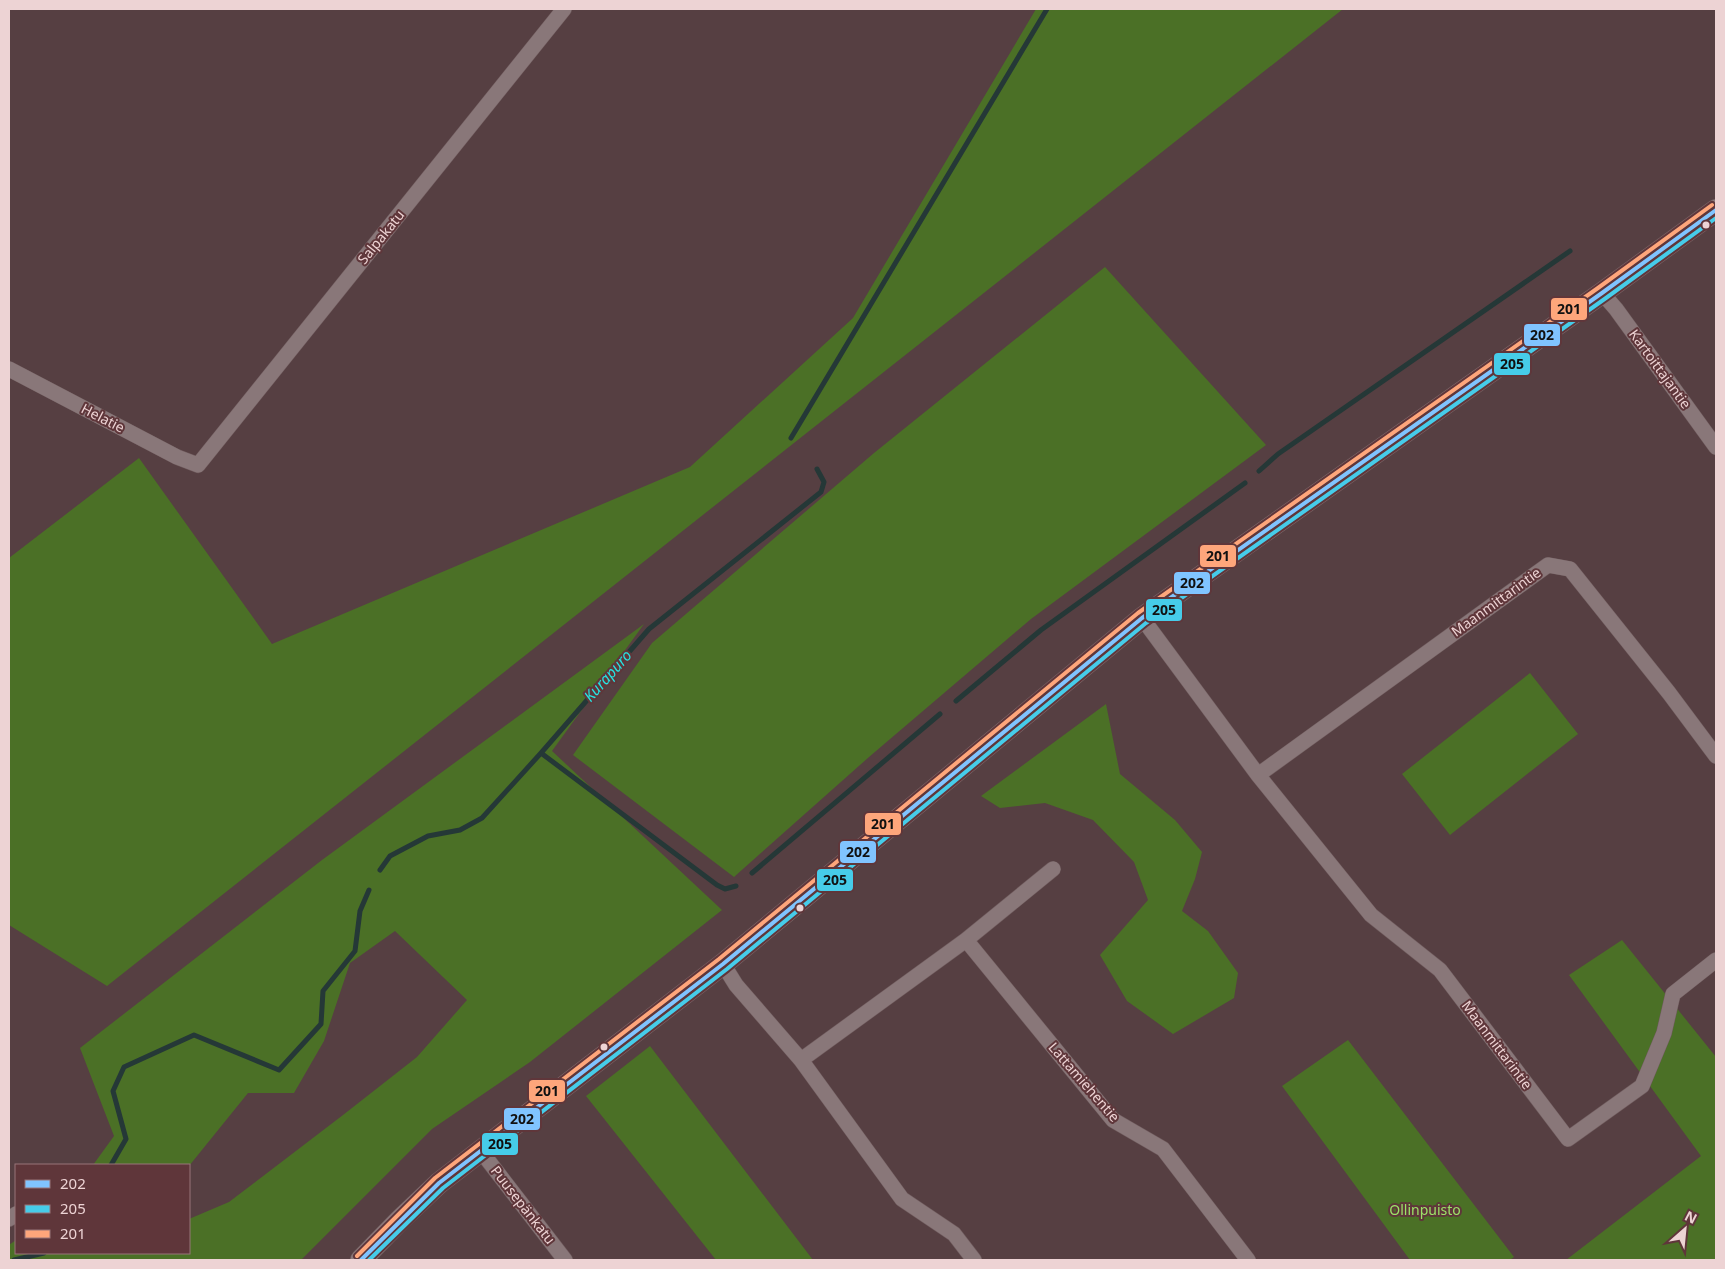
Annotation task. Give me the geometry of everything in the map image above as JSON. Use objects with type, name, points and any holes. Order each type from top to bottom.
[{"type":"street","name":"Salpakatu","points":[[198,466],[564,9]]},
{"type":"street","points":[[361,1260],[439,1183],[723,964],[988,743],[1142,618],[1602,293],[1716,210]]},
{"type":"street","name":"Kartoittajantie","points":[[1602,293],[1716,447]]},
{"type":"street","name":"Helatie","points":[[9,369],[177,457],[198,466]]},
{"type":"street","name":"Maanmittarintie","points":[[1258,775],[1548,565],[1570,569],[1669,692],[1716,756]]},
{"type":"street","name":"Maanmittarintie","points":[[1142,618],[1258,775],[1371,916],[1440,970],[1568,1140],[1642,1086],[1664,1033],[1673,994],[1716,960]]},
{"type":"street","points":[[801,1060],[966,940],[1053,869]]},
{"type":"street","name":"Lattamiehentie","points":[[966,940],[1113,1120],[1163,1149],[1248,1260]]},
{"type":"street","points":[[723,964],[736,985],[801,1060],[902,1199],[954,1234],[974,1260]]},
{"type":"street","name":"Puusepänkatu","points":[[480,1150],[565,1260]]},
{"type":"green space","points":[[1036,9],[1343,9],[107,986],[9,925],[9,558],[139,458],[272,644],[690,467],[853,318]]},
{"type":"green space","points":[[1105,267],[1266,445],[1031,619],[869,757],[734,877],[573,755],[652,643],[874,453]]},
{"type":"green space","points":[[644,624],[552,751],[722,910],[530,1062],[432,1129],[301,1260],[9,1260],[9,1245],[15,1241],[15,1254],[190,1254],[190,1219],[229,1202],[417,1057],[467,1000],[395,931],[350,963],[324,1041],[294,1093],[248,1093],[190,1165],[94,1164],[114,1136],[80,1048],[322,860]]},
{"type":"green space","points":[[1530,673],[1578,734],[1450,835],[1402,774]]},
{"type":"green space","points":[[1106,704],[1120,774],[1175,820],[1202,852],[1195,879],[1182,911],[1208,931],[1238,973],[1234,998],[1173,1034],[1127,1001],[1100,955],[1148,900],[1134,862],[1093,820],[1045,803],[1000,808],[981,796]]},
{"type":"green space","points":[[1622,940],[1716,1057],[1716,1260],[1566,1260],[1701,1156],[1569,975]]},
{"type":"green space","name":"Ollinpuisto","points":[[1348,1040],[1514,1257],[1510,1260],[1410,1260],[1282,1086]]},
{"type":"green space","points":[[650,1046],[813,1260],[716,1260],[586,1096]]},
{"type":"waterway","points":[[791,438],[1047,9]]},
{"type":"waterway","points":[[1259,471],[1278,454],[1570,251]]},
{"type":"waterway","name":"Kurapuro","points":[[380,870],[390,856],[428,836],[460,830],[482,818],[649,629],[821,492],[824,482],[817,469]]},
{"type":"waterway","points":[[956,701],[1041,630],[1245,483]]},
{"type":"waterway","points":[[752,873],[940,714]]},
{"type":"waterway","points":[[541,753],[717,885],[725,889],[736,886]]},
{"type":"waterway","points":[[112,1164],[126,1139],[113,1091],[124,1067],[194,1035],[279,1070],[321,1024],[323,991],[355,951],[360,911],[369,890]]},
{"type":"waterway","points":[[14,1260],[40,1254]]},
{"type":"transit line","name":"201","points":[[357,1256],[435,1178],[719,959],[1138,613],[1598,288],[1712,205]]},
{"type":"transit line","name":"202","points":[[361,1260],[439,1183],[723,964],[1142,618],[1602,293],[1716,210]]},
{"type":"transit line","name":"205","points":[[369,1260],[443,1188],[727,969],[1146,623],[1606,298],[1716,218]]}]
